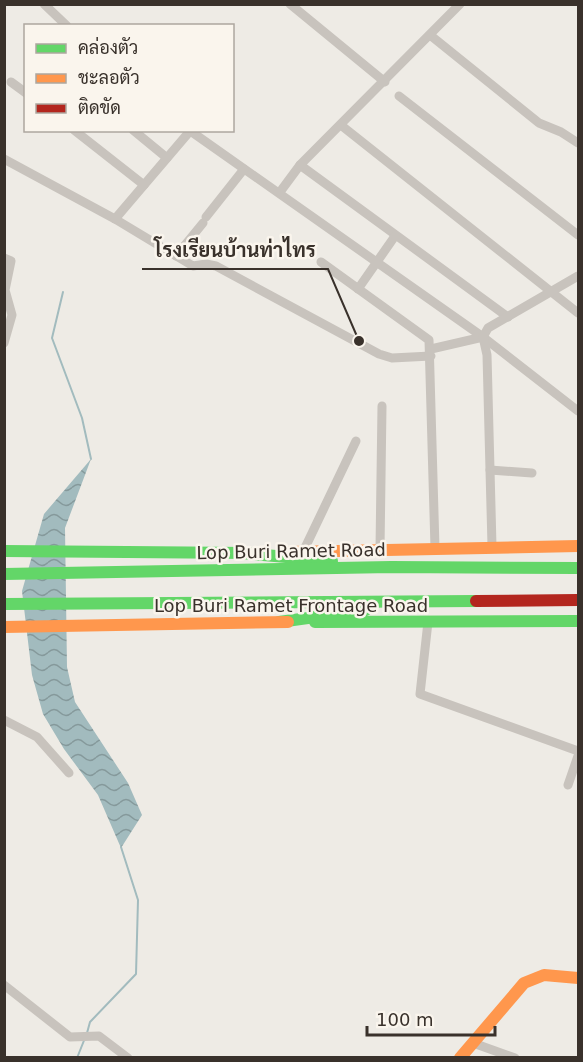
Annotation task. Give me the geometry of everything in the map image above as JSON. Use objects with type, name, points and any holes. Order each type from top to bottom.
[{"type":"main road","points":[[4,551],[241,553],[492,546],[579,546]]},
{"type":"main road","points":[[241,553],[392,567]]},
{"type":"main road","name":"Lop Buri Ramet Road","points":[[7,574],[392,567],[579,568]]},
{"type":"main road","points":[[9,604],[437,603],[579,600]]},
{"type":"main road","points":[[279,622],[437,603]]},
{"type":"main road","name":"Lop Buri Ramet Frontage Road","points":[[11,627],[279,622],[579,621]]},
{"type":"main road","points":[[460,1058],[524,983],[544,975],[579,978]]},
{"type":"street","points":[[44,4],[65,24]]},
{"type":"street","points":[[290,4],[385,82]]},
{"type":"street","points":[[280,192],[300,165],[342,126],[460,4]]},
{"type":"street","points":[[430,35],[539,123],[579,143]]},
{"type":"street","points":[[11,82],[24,92]]},
{"type":"street","points":[[399,96],[579,235]]},
{"type":"street","points":[[342,126],[579,313]]},
{"type":"street","points":[[77,132],[144,185]]},
{"type":"street","points":[[135,132],[167,158]]},
{"type":"street","points":[[115,219],[189,132]]},
{"type":"street","points":[[191,132],[280,192],[483,337],[579,411]]},
{"type":"street","points":[[4,159],[115,219],[196,267],[206,264],[216,266],[379,354],[392,358],[431,353],[483,337]]},
{"type":"street","points":[[300,165],[394,236],[508,317]]},
{"type":"street","points":[[176,256],[244,169]]},
{"type":"street","points":[[358,289],[394,236]]},
{"type":"street","points":[[4,258],[11,261],[5,290],[12,315],[4,343]]},
{"type":"street","points":[[321,262],[429,340],[435,548]]},
{"type":"street","points":[[492,546],[487,355],[483,337],[488,328],[579,276]]},
{"type":"street","points":[[380,549],[382,406]]},
{"type":"street","points":[[303,552],[356,441]]},
{"type":"street","points":[[490,470],[532,473]]},
{"type":"street","points":[[428,622],[420,694],[579,751]]},
{"type":"street","points":[[4,720],[37,737],[69,773]]},
{"type":"street","points":[[568,785],[579,756]]},
{"type":"street","points":[[4,985],[70,1037],[99,1036],[128,1058]]},
{"type":"street","points":[[473,1043],[515,1058]]},
{"type":"water","points":[[91,459],[65,528],[67,667],[75,702],[128,783],[142,815],[121,848],[98,795],[64,749],[43,714],[32,675],[22,591],[44,514]]},
{"type":"waterway","points":[[63,292],[52,338],[82,418],[91,459]]},
{"type":"waterway","points":[[87,1033],[90,1022],[136,974],[138,900],[121,847]]},
{"type":"waterway","points":[[77,1058],[85,1038]]},
{"type":"traffic: fast","points":[[4,551],[249,553]]},
{"type":"traffic: fast","points":[[241,553],[332,561]]},
{"type":"traffic: fast","points":[[4,574],[391,567],[578,568]]},
{"type":"traffic: fast","points":[[4,604],[476,601]]},
{"type":"traffic: fast","points":[[279,622],[366,610]]},
{"type":"traffic: fast","points":[[315,622],[578,621]]},
{"type":"traffic: slow","points":[[288,552],[578,546]]},
{"type":"traffic: slow","points":[[4,627],[288,622]]},
{"type":"traffic: slow","points":[[460,1058],[524,983],[544,975],[578,978]]},
{"type":"traffic: jam","points":[[476,601],[578,600]]},
{"type":"place","name":"โรงเรียนบ้านท่าไทร","points":[[359,341]]}]
